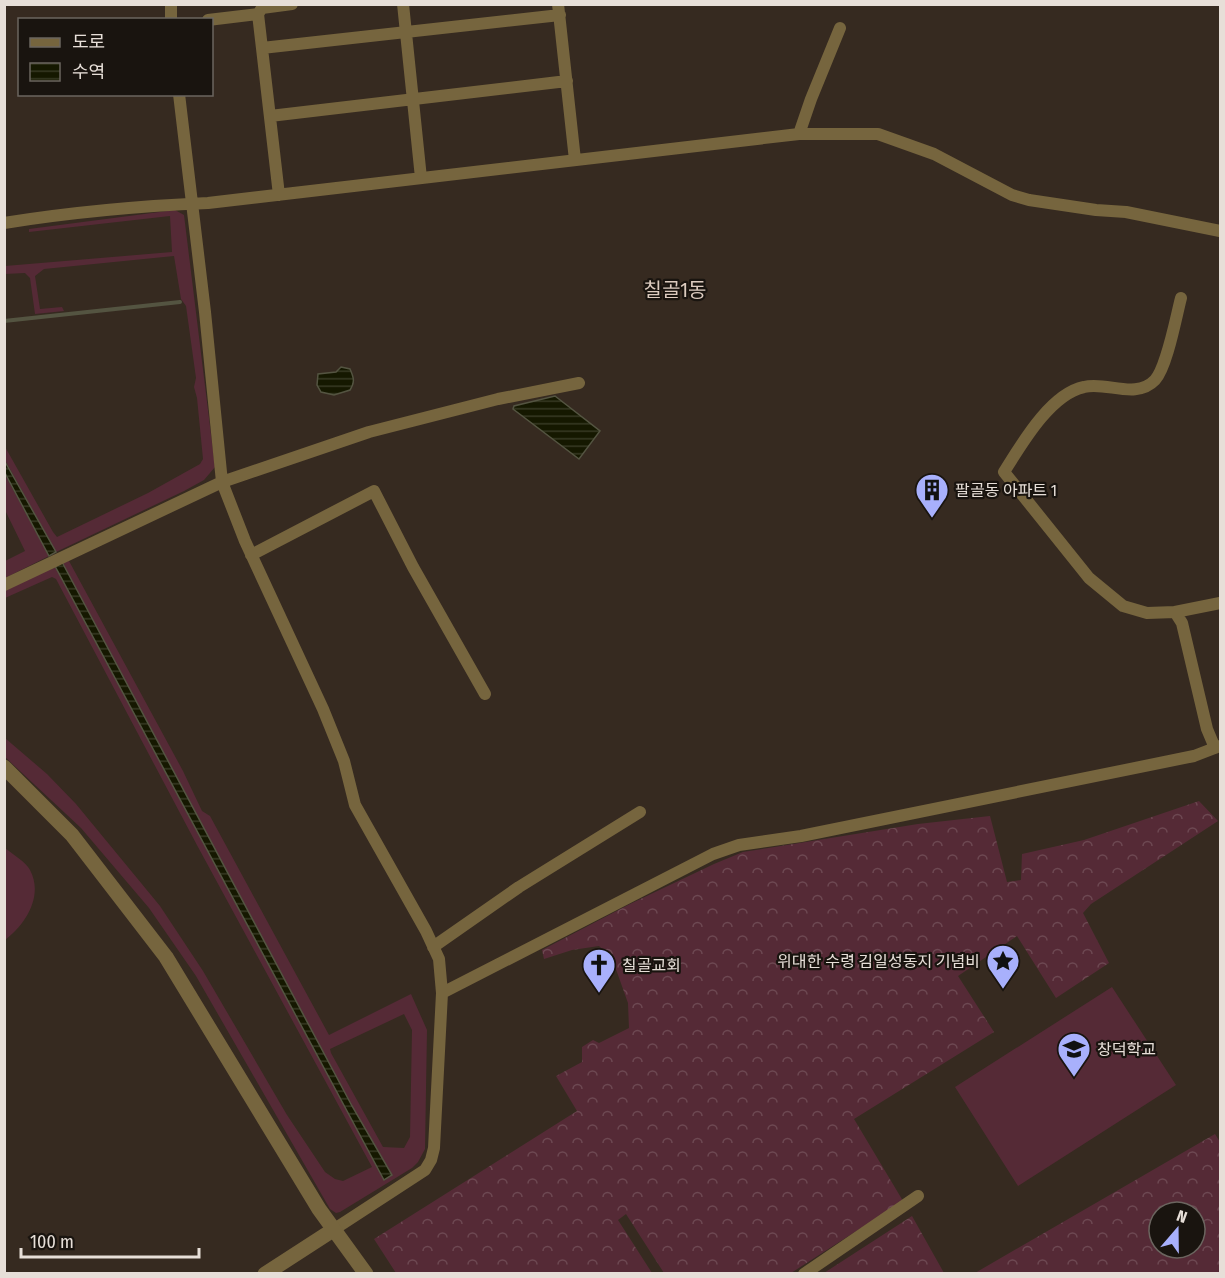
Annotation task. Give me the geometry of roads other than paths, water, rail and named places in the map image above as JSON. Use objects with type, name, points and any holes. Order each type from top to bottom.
[{"type":"street","points":[[279,195],[258,14],[262,8],[292,4]]},
{"type":"street","points":[[403,4],[422,178]]},
{"type":"street","points":[[262,48],[406,33],[559,10],[575,160]]},
{"type":"street","points":[[213,19],[258,14]]},
{"type":"street","points":[[799,134],[840,28]]},
{"type":"street","points":[[270,116],[567,81]]},
{"type":"street","points":[[179,96],[205,312],[222,482],[251,555],[323,709],[344,761],[356,805],[434,947],[439,959],[442,993],[434,1148],[425,1170],[265,1274]]},
{"type":"street","points":[[4,223],[50,216],[279,195],[799,134],[878,134],[934,154],[1012,195],[1029,200],[1126,212],[1221,231]]},
{"type":"street","points":[[1180,297],[1163,366],[1156,379],[1147,387],[1123,390],[1084,386],[1067,394],[1049,410],[1022,442],[1004,472],[1089,578],[1124,606],[1147,613],[1175,612],[1221,603]]},
{"type":"street","points":[[4,585],[222,482],[369,432],[498,399],[579,383]]},
{"type":"street","points":[[251,555],[374,491],[413,567],[485,694]]},
{"type":"street","points":[[442,993],[713,854],[739,845],[801,836],[1194,756],[1218,747],[1207,729],[1182,622],[1175,612]]},
{"type":"street","points":[[4,767],[72,835],[166,957],[333,1230],[366,1274]]},
{"type":"street","points":[[434,947],[519,887],[640,812]]},
{"type":"street","points":[[804,1274],[918,1196]]},
{"type":"water","points":[[341,367],[350,369],[353,382],[350,390],[334,395],[321,392],[317,385],[318,374],[336,372]]},
{"type":"water","points":[[555,396],[600,431],[579,459],[513,409],[514,406]]},
{"type":"water","points":[[4,460],[56,552],[49,556],[5,473]]},
{"type":"water","points":[[62,562],[352,1106],[392,1175],[384,1180],[55,566]]},
{"type":"waterway","points":[[4,321],[180,302]]},
{"type":"place","name":"팔골동 아파트 1","points":[[932,519]]},
{"type":"place","name":"위대한 수령 김일성동지 기념비","points":[[1003,990]]},
{"type":"place","name":"칠골교회","points":[[599,994]]},
{"type":"place","name":"창덕학교","points":[[1074,1078]]},
{"type":"district","name":"칠골1동","points":[[675,290]]}]
